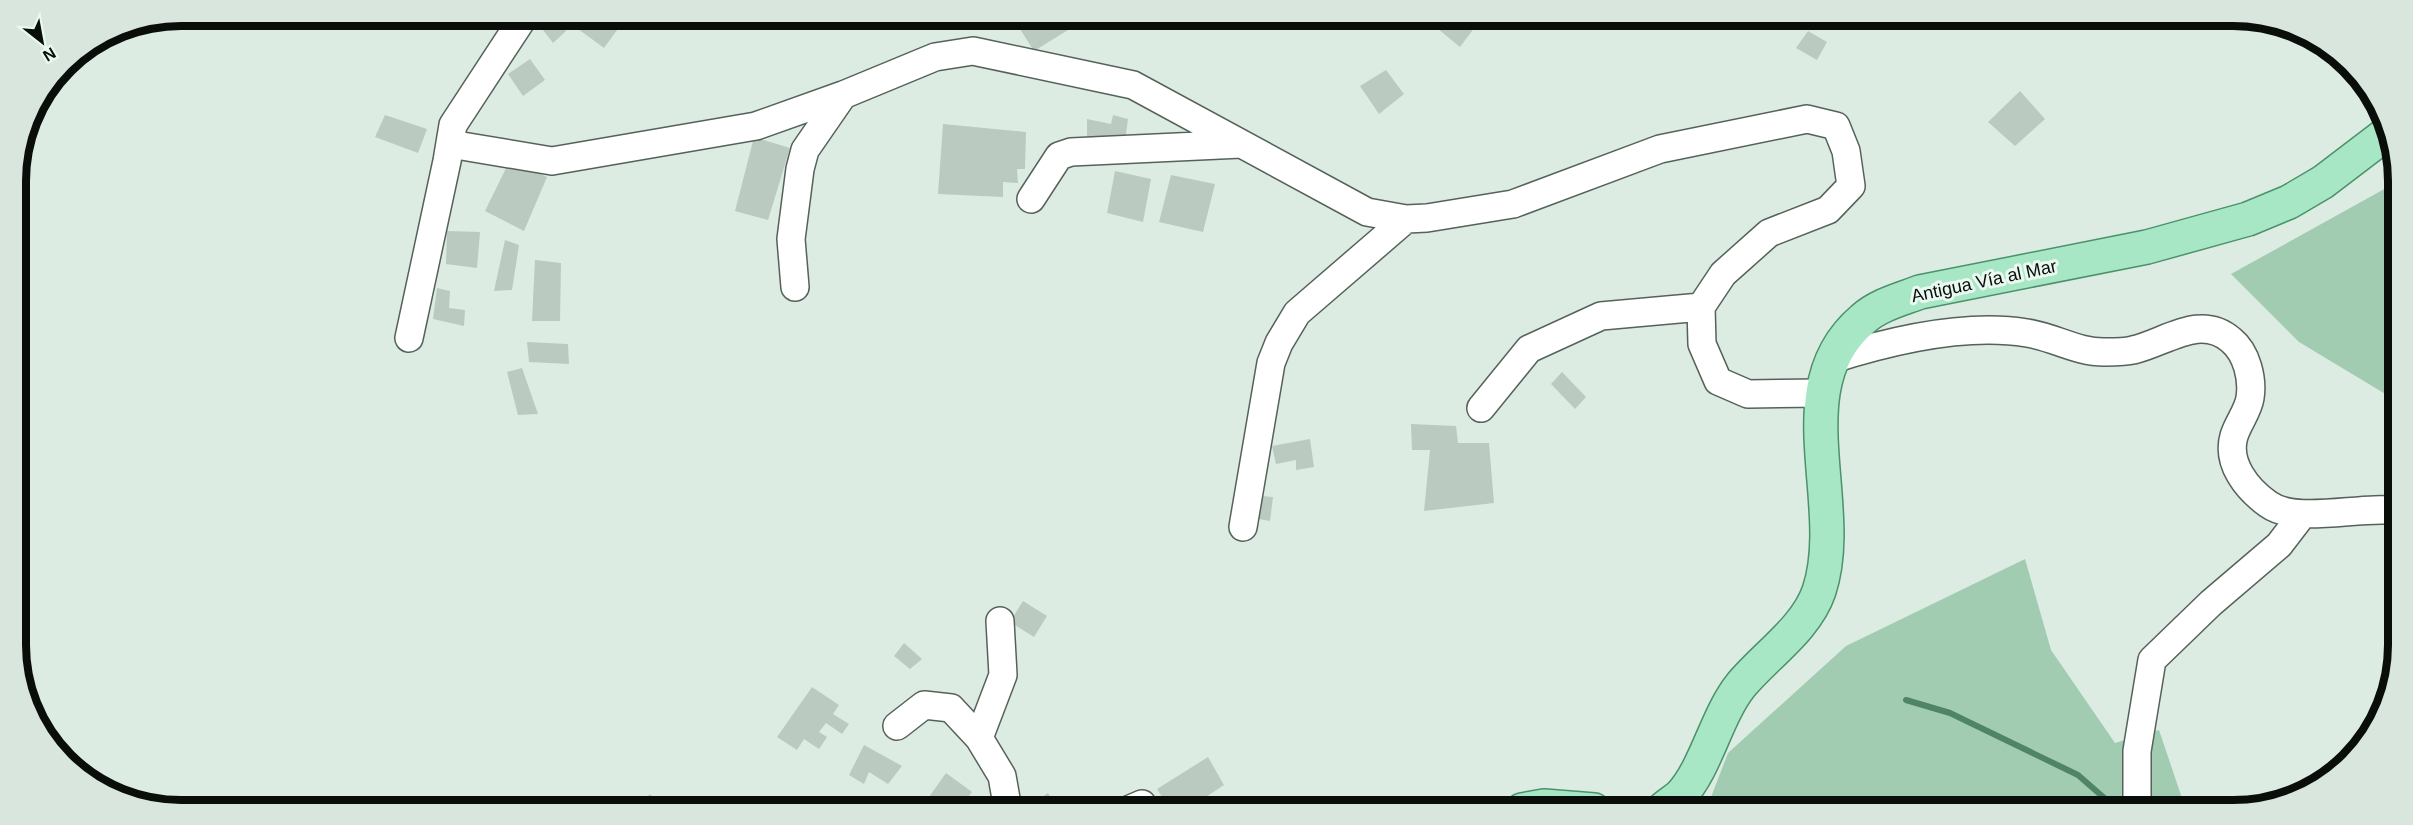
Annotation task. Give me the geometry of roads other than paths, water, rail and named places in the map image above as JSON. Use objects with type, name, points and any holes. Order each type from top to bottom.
[{"type":"main road","name":"Antigua Vía al Mar","points":[[1675,799],[1697,769],[1721,717],[1740,686],[1804,619],[1819,592],[1828,549],[1822,393],[1830,360],[1840,344],[1863,318],[1891,303],[1920,292],[2147,247],[2248,219],[2289,202],[2323,182],[2381,138]]},
{"type":"street","points":[[409,338],[453,125],[518,26]]},
{"type":"street","points":[[450,144],[552,161],[756,126],[843,95],[935,57],[972,51],[1133,85],[1367,212],[1406,219],[1514,204],[1660,149],[1807,119],[1836,126],[1846,151],[1851,186],[1828,210],[1769,232],[1724,274],[1701,308],[1701,344],[1718,381],[1748,394],[1822,393]]},
{"type":"street","points":[[795,287],[791,240],[800,169],[805,150],[843,95]]},
{"type":"street","points":[[1031,199],[1059,156],[1071,152],[1242,144]]},
{"type":"street","points":[[1243,527],[1271,363],[1279,343],[1297,313],[1406,219]]},
{"type":"street","points":[[1481,408],[1529,349],[1601,316],[1701,308]]},
{"type":"street","points":[[1830,360],[1882,343],[1979,330],[2028,333],[2074,348],[2103,352],[2133,351],[2178,332],[2208,329],[2231,340],[2248,364],[2250,399],[2234,438],[2234,462],[2244,482],[2270,506],[2302,515],[2388,509]]},
{"type":"street","points":[[2138,799],[2137,751],[2152,660],[2211,603],[2279,546],[2302,515]]},
{"type":"street","points":[[979,738],[1003,675],[1000,621]]},
{"type":"street","points":[[897,726],[924,705],[951,708],[979,738],[1002,776],[1006,800]]},
{"type":"waterway","points":[[1906,700],[1950,713],[2078,775],[2106,799]]}]
